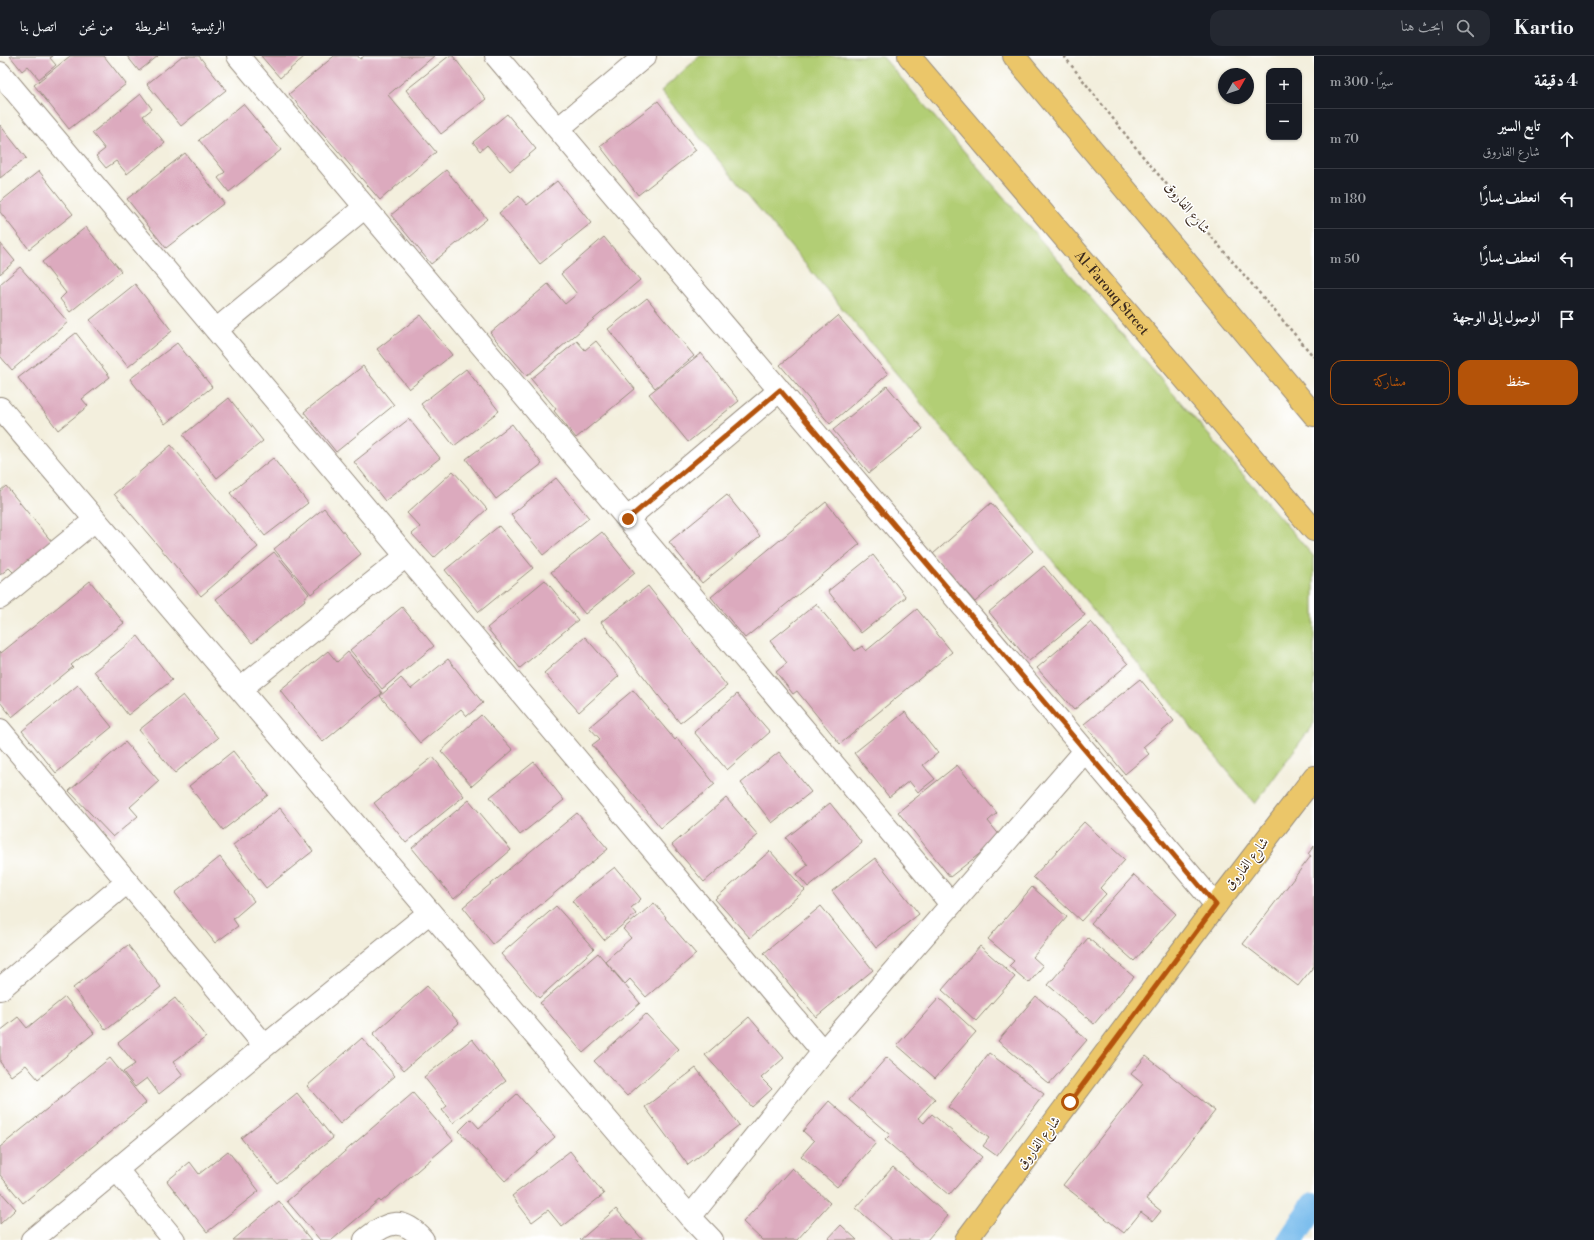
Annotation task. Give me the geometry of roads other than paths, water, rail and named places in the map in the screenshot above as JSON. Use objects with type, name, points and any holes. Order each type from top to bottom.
[{"type":"main road","name":"Al-Farouq Street","points":[[909,56],[1314,530]]},
{"type":"main road","points":[[1014,56],[1314,415]]},
{"type":"main road","name":"شارع الفاروق","points":[[966,1240],[1216,905],[1314,777]]},
{"type":"street","points":[[238,56],[950,904]]},
{"type":"street","points":[[496,56],[1216,905]]},
{"type":"street","points":[[558,129],[645,56]]},
{"type":"street","points":[[0,73],[823,1052]]},
{"type":"street","points":[[216,330],[365,207]]},
{"type":"street","points":[[628,519],[780,390]]},
{"type":"street","points":[[0,408],[690,1217],[712,1240]]},
{"type":"street","points":[[0,598],[95,520]]},
{"type":"street","points":[[240,690],[406,556]]},
{"type":"street","points":[[0,730],[265,1046]]},
{"type":"street","points":[[690,1217],[823,1052],[950,904],[1085,751]]},
{"type":"street","points":[[0,989],[127,882]]},
{"type":"street","points":[[32,1240],[265,1046],[430,912]]},
{"type":"street","points":[[117,1170],[174,1240]]},
{"type":"street","points":[[365,1240],[374,1232],[386,1226],[396,1224],[408,1225],[423,1240]]},
{"type":"waterway","points":[[1291,1240],[1314,1205]]}]
